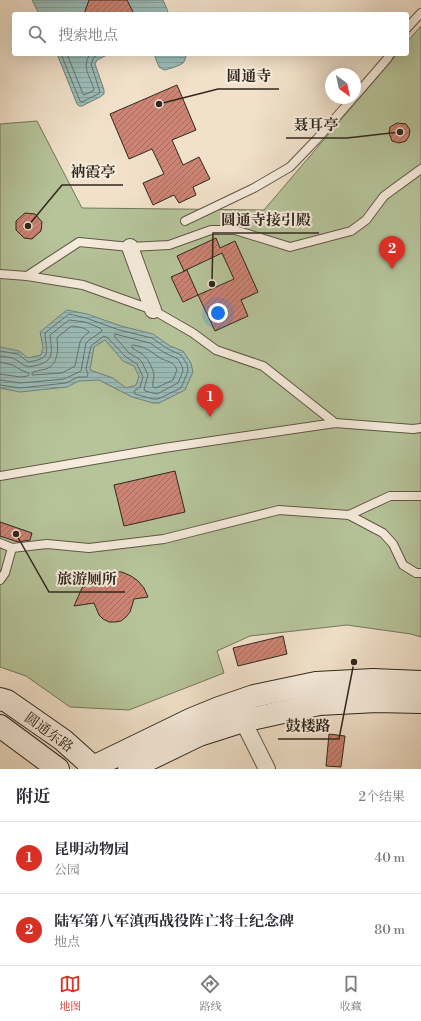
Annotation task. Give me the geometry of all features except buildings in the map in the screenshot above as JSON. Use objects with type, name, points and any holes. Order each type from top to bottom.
[{"type":"main road","points":[[92,768],[192,719],[254,696],[316,684],[373,680],[421,682]]},
{"type":"main road","name":"圆通东路","points":[[0,699],[7,702],[63,740],[92,768]]},
{"type":"main road","points":[[129,769],[199,735],[243,721],[319,704],[377,701],[421,702]]},
{"type":"main road","name":"圆通东路","points":[[0,726],[58,769]]},
{"type":"street","points":[[130,247],[153,310]]},
{"type":"street","points":[[243,721],[267,769]]},
{"type":"lane","points":[[409,26],[421,13]]},
{"type":"lane","points":[[361,89],[389,56]]},
{"type":"lane","points":[[185,221],[254,188],[290,167],[348,104]]},
{"type":"lane","points":[[27,276],[79,242],[130,247],[169,245],[211,230],[235,230],[290,247],[352,231],[366,220],[384,196],[421,169]]},
{"type":"lane","points":[[0,274],[27,276],[83,285],[153,310],[193,333],[216,350],[263,366],[335,423]]},
{"type":"lane","points":[[0,476],[164,448],[335,423],[413,429],[421,428]]},
{"type":"lane","points":[[349,515],[390,496],[421,496]]},
{"type":"lane","points":[[0,543],[12,548],[46,544],[89,548],[164,538],[279,510],[349,515],[383,533],[393,544],[403,564],[416,573],[421,573]]},
{"type":"lane","points":[[0,580],[5,573],[12,548]]},
{"type":"green space","points":[[421,26],[421,637],[411,634],[347,625],[250,636],[217,651],[224,673],[129,710],[70,707],[26,676],[0,667],[0,124],[37,121],[82,208],[264,210],[354,104],[361,104],[361,96],[395,56],[409,56],[409,40]]},
{"type":"water","points":[[32,0],[163,0],[168,12],[38,12]]},
{"type":"water","points":[[58,56],[105,56],[97,60],[95,64],[104,94],[82,106],[77,104]]},
{"type":"water","points":[[155,56],[186,56],[183,63],[177,66],[164,70],[159,67]]},
{"type":"water","points":[[67,310],[87,314],[121,326],[153,334],[170,346],[183,351],[191,363],[193,372],[185,390],[159,403],[153,403],[132,397],[99,380],[79,381],[67,387],[20,392],[0,388],[0,347],[19,351],[28,358],[41,355],[43,347],[40,332]],"holes":[[[105,340],[123,361],[134,366],[139,376],[136,385],[126,388],[113,378],[90,370],[94,347]]]},
{"type":"place","name":"圆通寺","points":[[159,104]]},
{"type":"place","name":"聂耳亭","points":[[400,132]]},
{"type":"place","name":"衲霞亭","points":[[28,226]]},
{"type":"place","name":"陆军第八军滇西战役阵亡将士纪念碑","points":[[392,269]]},
{"type":"place","name":"圆通寺接引殿","points":[[212,284]]},
{"type":"place","name":"昆明动物园","points":[[210,417]]},
{"type":"place","name":"旅游厕所","points":[[16,534]]},
{"type":"place","name":"鼓楼路","points":[[354,662]]}]
